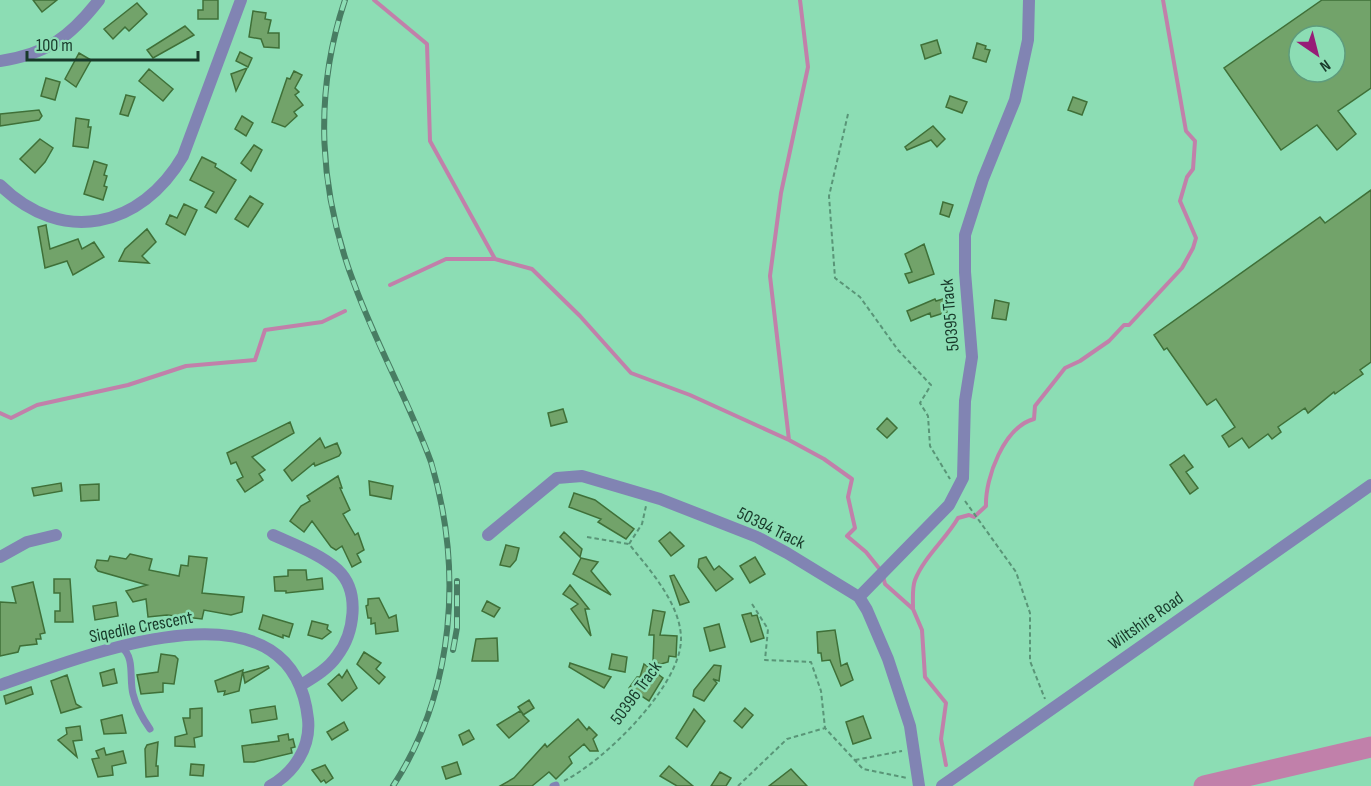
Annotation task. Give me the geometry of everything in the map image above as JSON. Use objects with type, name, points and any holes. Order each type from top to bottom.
[{"type":"street","points":[[0,61],[25,57],[56,43],[74,29],[98,0]]},
{"type":"street","points":[[0,185],[33,211],[67,221],[90,222],[110,219],[126,213],[151,197],[170,178],[183,156],[241,0]]},
{"type":"street","name":"50395 Track","points":[[860,597],[906,547],[934,522],[958,492],[963,478],[965,401],[972,357],[964,272],[965,235],[973,205],[1020,82],[1028,40],[1029,0]]},
{"type":"street","name":"50394 Track","points":[[488,535],[557,478],[582,476],[646,494],[756,537],[860,597]]},
{"type":"street","name":"Wiltshire Road","points":[[942,786],[1371,485]]},
{"type":"street","points":[[0,557],[27,542],[56,535]]},
{"type":"street","points":[[273,535],[325,559],[344,576],[351,594],[351,627],[343,647],[322,672],[301,685]]},
{"type":"street","points":[[860,597],[888,659],[910,726],[914,748],[915,782]]},
{"type":"street","name":"Siqedile Crescent","points":[[0,685],[80,658],[189,634],[232,634],[250,639],[264,646],[279,658],[301,685],[308,719],[305,745],[294,766],[270,786]]},
{"type":"lane","points":[[122,648],[130,656],[136,704],[150,729]]},
{"type":"path","points":[[848,114],[829,196],[835,278],[861,297],[898,350],[931,385],[920,403],[928,416],[930,446],[958,492],[978,515],[1016,572],[1030,613],[1030,661],[1049,710]]},
{"type":"path","points":[[587,537],[629,544],[642,524],[646,494]]},
{"type":"path","name":"50396 Track","points":[[555,785],[587,768],[617,742],[669,679],[679,655],[680,631],[665,589],[629,544]]},
{"type":"path","points":[[752,604],[768,629],[765,660],[811,662],[821,692],[825,728],[863,769],[915,782]]},
{"type":"path","points":[[738,786],[788,739],[825,728]]},
{"type":"path","points":[[855,760],[914,748]]},
{"type":"building","points":[[33,0],[57,0],[42,12]]},
{"type":"building","points":[[203,0],[218,0],[218,19],[198,19],[198,10],[203,10]]},
{"type":"building","points":[[1322,0],[1371,0],[1371,88],[1338,111],[1356,134],[1337,150],[1317,125],[1281,150],[1224,68],[1287,24],[1287,84],[1347,84],[1347,24],[1287,24]]},
{"type":"building","points":[[137,3],[147,14],[129,31],[125,27],[113,39],[104,29]]},
{"type":"building","points":[[253,11],[266,13],[265,19],[271,20],[268,33],[279,33],[279,48],[264,47],[261,39],[249,37]]},
{"type":"building","points":[[185,26],[194,35],[153,58],[147,50]]},
{"type":"building","points":[[937,40],[941,53],[925,59],[921,45]]},
{"type":"building","points":[[977,43],[990,50],[986,62],[973,58]]},
{"type":"building","points":[[240,52],[252,58],[248,67],[236,61]]},
{"type":"building","points":[[79,53],[91,60],[76,87],[65,79]]},
{"type":"building","points":[[247,68],[236,91],[231,74]]},
{"type":"building","points":[[149,69],[173,89],[163,101],[139,81]]},
{"type":"building","points":[[294,71],[302,75],[295,88],[299,92],[295,95],[303,105],[294,112],[297,116],[285,127],[272,122],[287,78],[290,79]]},
{"type":"building","points":[[46,78],[60,82],[55,100],[41,96]]},
{"type":"building","points":[[126,95],[135,97],[128,116],[120,114]]},
{"type":"building","points":[[950,96],[967,102],[962,113],[946,107]]},
{"type":"building","points":[[1073,97],[1087,102],[1082,115],[1068,110]]},
{"type":"building","points":[[39,110],[42,116],[39,120],[0,126],[0,114]]},
{"type":"building","points":[[242,116],[253,123],[246,136],[235,129]]},
{"type":"building","points":[[76,118],[89,120],[88,127],[91,127],[88,148],[73,146]]},
{"type":"building","points":[[933,126],[945,139],[937,147],[931,140],[907,150],[905,147]]},
{"type":"building","points":[[40,139],[53,148],[35,173],[20,159]]},
{"type":"building","points":[[254,145],[262,150],[251,171],[241,163]]},
{"type":"building","points":[[202,157],[216,164],[215,167],[236,180],[216,213],[205,207],[214,192],[190,180]]},
{"type":"building","points":[[94,161],[107,165],[104,186],[107,187],[103,200],[84,194]]},
{"type":"building","points":[[1371,190],[1371,362],[1360,370],[1363,374],[1335,394],[1334,392],[1308,413],[1305,408],[1278,427],[1281,432],[1272,439],[1268,434],[1249,448],[1242,438],[1229,447],[1222,436],[1235,427],[1216,399],[1207,405],[1167,348],[1164,350],[1154,335],[1320,217],[1325,223]]},
{"type":"building","points":[[250,196],[263,204],[248,227],[235,219]]},
{"type":"building","points":[[943,202],[953,205],[949,217],[940,214]]},
{"type":"building","points":[[184,204],[197,210],[185,235],[166,224],[170,215],[177,218]]},
{"type":"building","points":[[46,225],[50,249],[78,239],[82,249],[94,242],[104,257],[73,275],[67,261],[45,268],[38,227]]},
{"type":"building","points":[[147,229],[156,242],[142,256],[149,263],[119,261],[125,249]]},
{"type":"building","points":[[924,244],[934,274],[909,283],[905,274],[912,272],[905,254]]},
{"type":"building","points":[[935,299],[936,301],[943,299],[947,312],[931,317],[930,313],[911,321],[907,311]]},
{"type":"building","points":[[995,300],[1009,303],[1006,320],[992,318]]},
{"type":"building","points":[[563,409],[567,422],[551,426],[548,413]]},
{"type":"building","points":[[887,418],[897,428],[887,438],[877,429]]},
{"type":"building","points":[[290,422],[294,433],[252,457],[265,470],[259,474],[263,480],[245,492],[237,480],[243,477],[236,462],[231,464],[227,453]]},
{"type":"building","points":[[320,438],[325,448],[337,443],[341,453],[315,466],[314,463],[292,481],[284,470]]},
{"type":"building","points":[[1184,455],[1193,467],[1186,472],[1198,488],[1190,494],[1170,465]]},
{"type":"building","points":[[338,476],[342,488],[340,488],[350,510],[343,514],[355,535],[358,533],[364,550],[357,554],[361,562],[352,567],[342,546],[336,550],[331,547],[312,521],[304,532],[290,521],[301,506],[310,501],[307,496]]},
{"type":"building","points":[[369,481],[393,486],[391,499],[370,495]]},
{"type":"building","points":[[61,483],[62,491],[34,496],[32,488]]},
{"type":"building","points":[[99,484],[99,500],[81,501],[80,485]]},
{"type":"building","points":[[574,493],[595,500],[634,529],[626,539],[598,522],[601,519],[569,507]]},
{"type":"building","points":[[564,532],[582,549],[580,557],[560,537]]},
{"type":"building","points":[[670,532],[684,546],[671,556],[659,541]]},
{"type":"building","points":[[506,545],[519,548],[516,560],[510,567],[500,565]]},
{"type":"building","points":[[130,554],[152,559],[149,570],[179,576],[181,565],[188,566],[189,556],[207,558],[202,593],[244,597],[242,612],[231,615],[204,610],[202,619],[167,615],[148,617],[146,599],[133,602],[126,591],[147,585],[98,571],[95,567],[97,560],[108,561],[110,556],[126,559]]},
{"type":"building","points":[[706,557],[714,570],[719,566],[733,579],[716,591],[698,567],[699,559]]},
{"type":"building","points":[[755,557],[765,574],[750,583],[740,566]]},
{"type":"building","points":[[581,558],[598,562],[591,571],[611,595],[573,574]]},
{"type":"building","points":[[288,570],[306,570],[307,580],[322,578],[323,589],[286,593],[286,591],[275,591],[274,577],[288,576]]},
{"type":"building","points":[[674,575],[689,602],[680,605],[670,576]]},
{"type":"building","points":[[54,579],[70,579],[73,622],[55,622],[55,611],[60,611],[60,593],[54,593]]},
{"type":"building","points":[[33,582],[45,633],[40,634],[41,639],[36,639],[37,644],[20,646],[18,652],[0,656],[0,602],[16,603],[12,587]]},
{"type":"building","points":[[570,585],[589,609],[585,609],[591,636],[571,609],[578,604],[563,594]]},
{"type":"building","points":[[379,598],[389,618],[396,615],[398,631],[376,634],[375,623],[371,624],[366,606],[368,599]]},
{"type":"building","points":[[487,601],[500,608],[494,617],[482,611]]},
{"type":"building","points":[[116,602],[118,616],[95,620],[93,606]]},
{"type":"building","points":[[653,610],[665,612],[660,635],[677,636],[676,657],[669,656],[668,662],[661,664],[653,662],[654,635],[649,635]]},
{"type":"building","points":[[751,613],[752,616],[757,615],[764,638],[751,642],[742,615]]},
{"type":"building","points":[[263,615],[293,624],[289,637],[283,635],[283,638],[259,629]]},
{"type":"building","points":[[312,621],[328,625],[327,629],[331,632],[322,639],[308,635]]},
{"type":"building","points":[[719,624],[725,647],[710,651],[704,628]]},
{"type":"building","points":[[835,630],[841,666],[847,663],[853,680],[841,686],[830,660],[822,661],[821,653],[818,653],[817,632]]},
{"type":"building","points":[[497,638],[498,661],[472,661],[476,639]]},
{"type":"building","points":[[364,652],[381,663],[376,669],[385,677],[379,684],[357,664]]},
{"type":"building","points":[[161,654],[175,656],[178,659],[174,684],[163,683],[163,692],[141,694],[137,675],[158,672]]},
{"type":"building","points":[[612,654],[627,657],[625,672],[609,669]]},
{"type":"building","points":[[570,663],[611,677],[604,688],[569,667]]},
{"type":"building","points":[[644,664],[663,678],[649,701],[629,688],[637,677],[640,677]]},
{"type":"building","points":[[714,665],[721,666],[719,681],[713,679],[717,683],[704,701],[693,696],[694,690]]},
{"type":"building","points":[[268,666],[269,668],[245,683],[243,673]]},
{"type":"building","points":[[114,669],[117,683],[103,686],[100,673]]},
{"type":"building","points":[[243,670],[239,691],[224,695],[225,691],[218,692],[215,681]]},
{"type":"building","points":[[347,670],[357,688],[342,701],[328,684],[339,674],[342,678]]},
{"type":"building","points":[[67,675],[76,704],[81,707],[61,713],[51,681]]},
{"type":"building","points":[[31,687],[33,694],[6,704],[4,696]]},
{"type":"building","points":[[529,700],[534,708],[523,715],[529,721],[509,738],[497,725],[520,711],[523,714],[518,707]]},
{"type":"building","points":[[275,706],[277,719],[252,723],[250,710]]},
{"type":"building","points":[[202,708],[202,736],[194,738],[195,747],[175,746],[175,737],[187,734],[183,718],[190,718],[190,709]]},
{"type":"building","points":[[745,708],[753,715],[742,728],[734,721]]},
{"type":"building","points":[[694,709],[705,721],[687,747],[676,738]]},
{"type":"building","points":[[122,715],[126,733],[104,734],[101,720]]},
{"type":"building","points":[[863,716],[871,738],[853,744],[846,722]]},
{"type":"building","points":[[578,719],[587,730],[589,727],[597,735],[593,739],[598,751],[590,751],[584,744],[569,757],[572,763],[556,779],[549,772],[532,786],[500,786],[514,778],[545,744],[547,747]]},
{"type":"building","points":[[344,722],[348,730],[332,740],[327,732]]},
{"type":"building","points":[[80,726],[82,740],[73,741],[77,757],[58,740],[67,734],[66,728]]},
{"type":"building","points":[[469,730],[474,739],[463,745],[459,735]]},
{"type":"building","points":[[288,734],[289,740],[293,739],[295,747],[291,748],[292,753],[254,762],[244,762],[242,746],[279,741],[278,736]]},
{"type":"building","points":[[158,742],[156,766],[158,766],[158,776],[146,777],[145,749],[147,745]]},
{"type":"building","points":[[104,748],[106,755],[123,751],[126,763],[112,766],[113,775],[98,777],[92,759],[99,758],[96,751]]},
{"type":"building","points":[[457,762],[461,774],[446,779],[442,767]]},
{"type":"building","points":[[191,764],[204,765],[203,776],[190,775]]},
{"type":"building","points":[[325,765],[333,778],[326,783],[324,780],[321,782],[312,770]]},
{"type":"building","points":[[669,766],[693,786],[677,786],[660,776]]},
{"type":"building","points":[[791,769],[807,786],[769,786]]},
{"type":"building","points":[[720,772],[731,778],[726,786],[711,786]]},
{"type":"waterway","points":[[374,0],[427,44],[430,141],[495,259],[532,269],[580,316],[631,373],[690,395],[789,440],[824,459],[852,479],[848,497],[855,528],[847,536],[866,552],[882,572],[885,584],[913,609],[922,630],[925,677],[946,703],[941,739],[946,765]]},
{"type":"waterway","points":[[789,440],[770,276],[781,193],[808,67],[800,0]]},
{"type":"waterway","points":[[913,608],[914,583],[924,564],[958,518],[969,515],[974,517],[986,506],[993,468],[1005,443],[1023,424],[1034,419],[1035,406],[1065,368],[1080,361],[1109,341],[1124,325],[1129,325],[1182,268],[1193,248],[1196,238],[1180,201],[1187,177],[1193,169],[1195,141],[1186,131],[1163,0]]},
{"type":"waterway","points":[[390,285],[446,259],[495,259]]},
{"type":"waterway","points":[[0,413],[11,418],[37,405],[128,385],[186,366],[255,360],[265,330],[322,322],[345,311]]},
{"type":"waterway","points":[[1204,786],[1371,747]]},
{"type":"railway","points":[[345,0],[328,72],[325,108],[324,144],[334,215],[355,286],[431,462],[441,503],[447,544],[449,586],[447,628],[441,670],[430,710],[414,749],[393,786]]},
{"type":"railway","points":[[453,650],[457,628],[457,581]]}]
